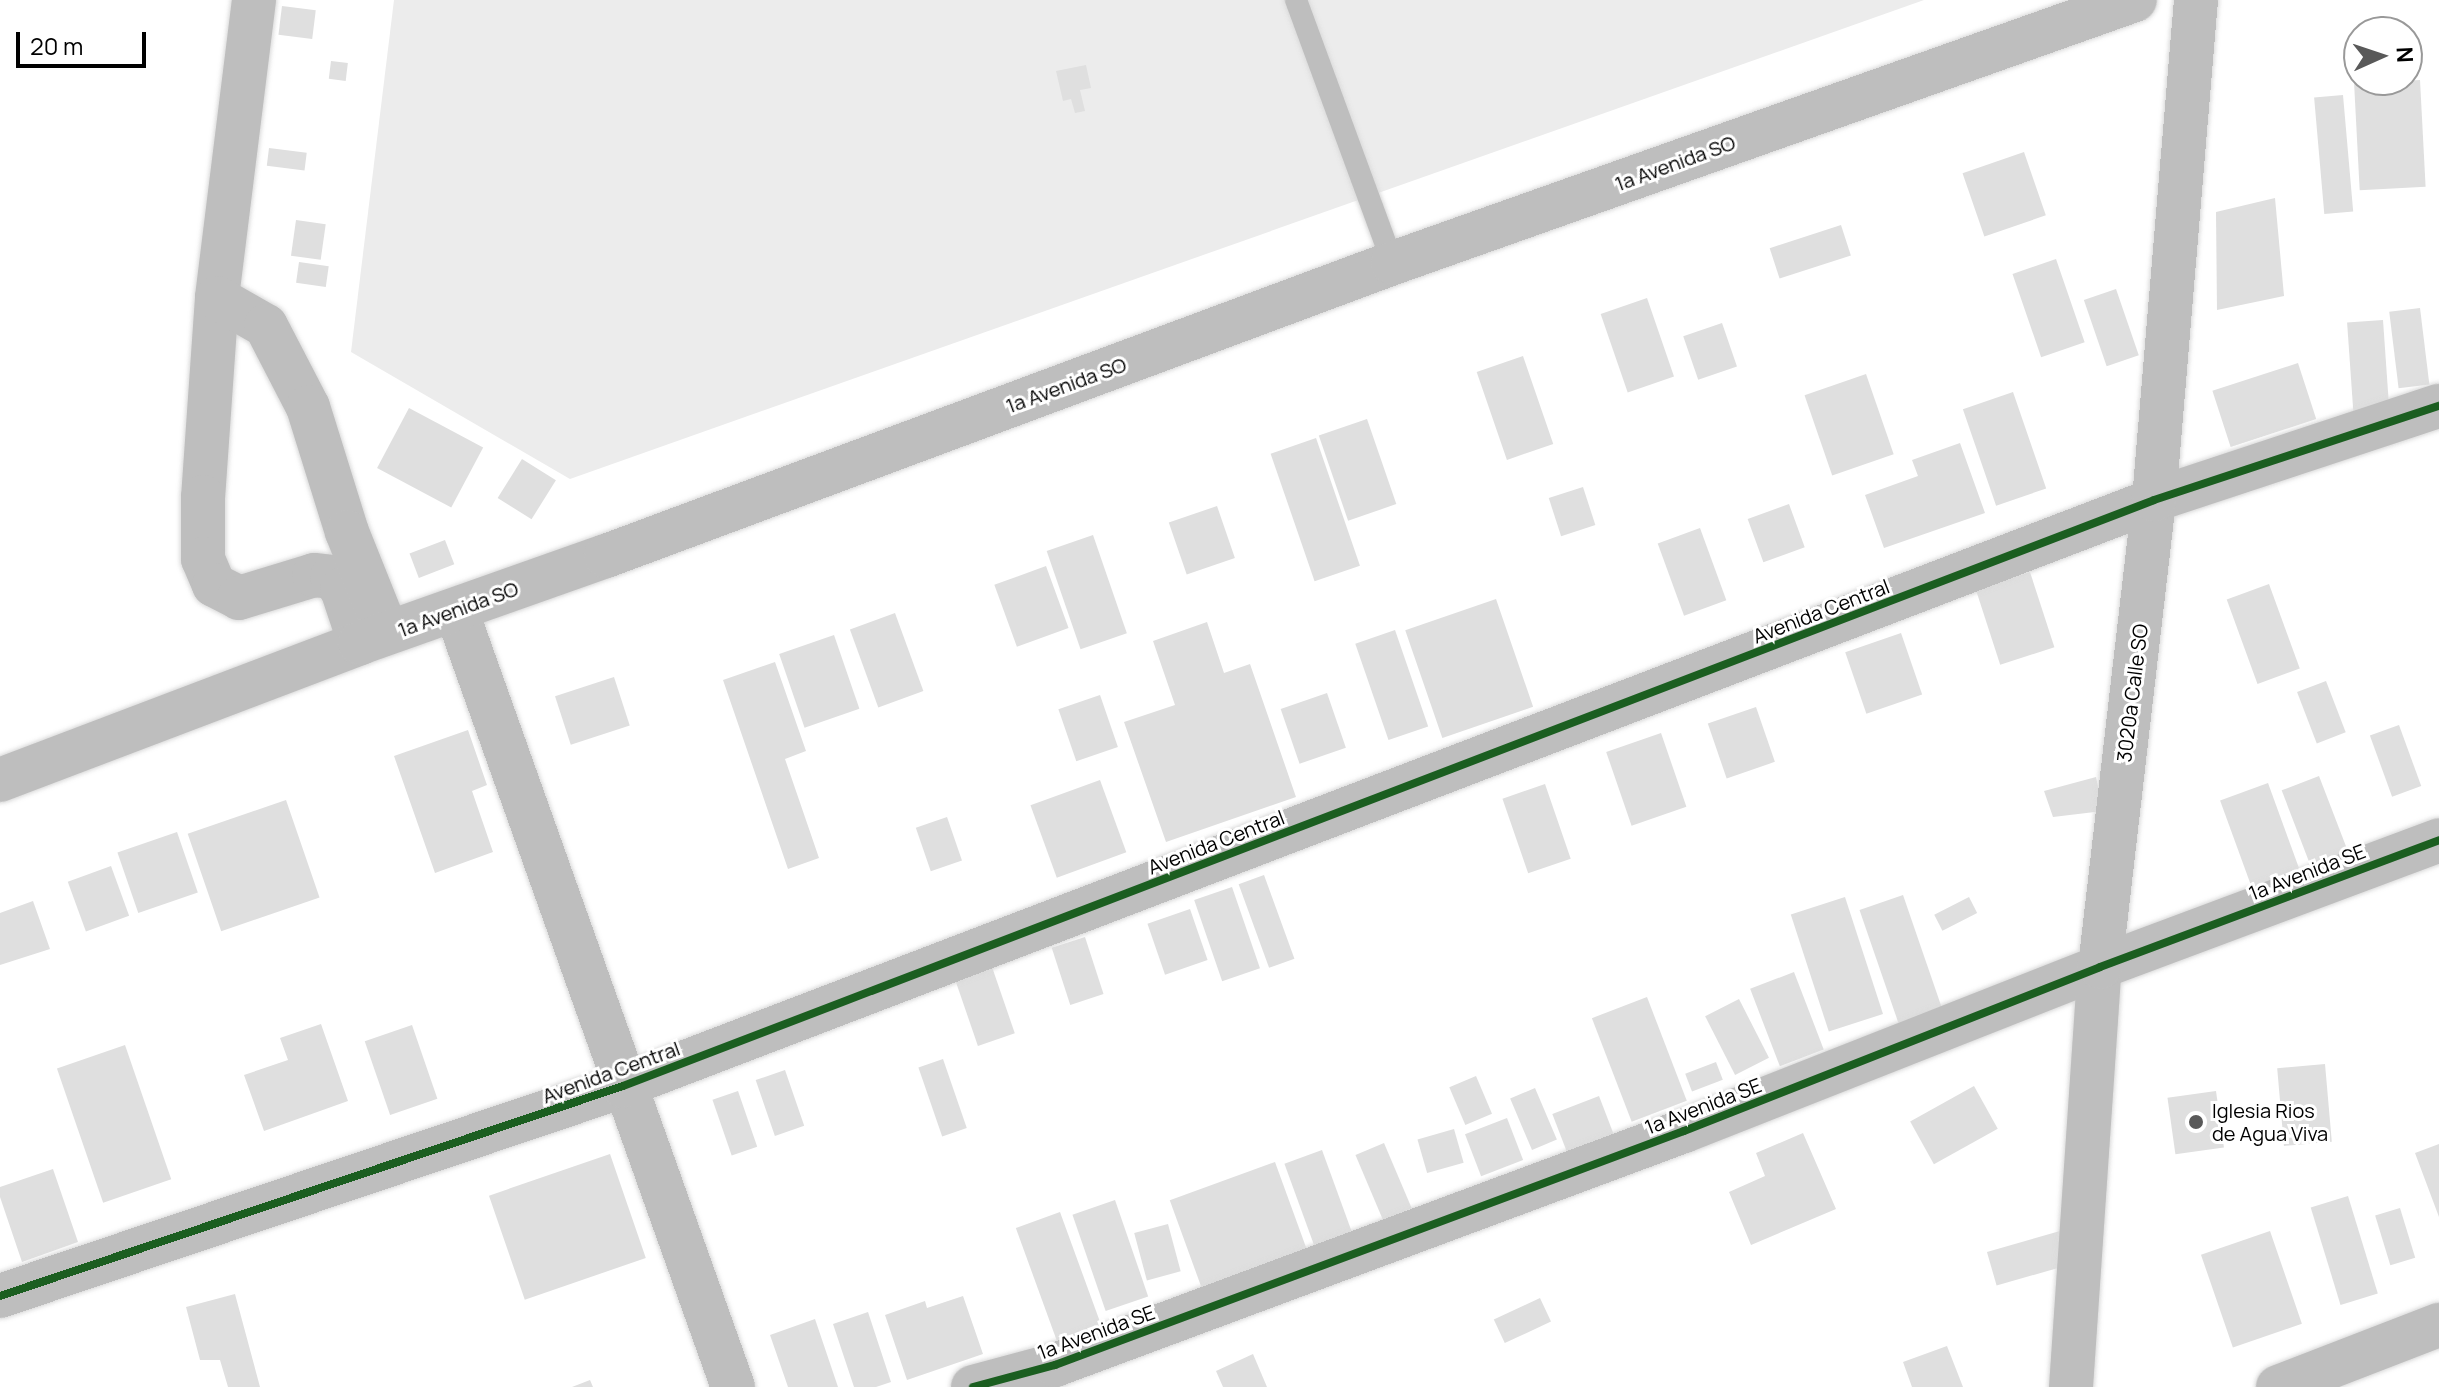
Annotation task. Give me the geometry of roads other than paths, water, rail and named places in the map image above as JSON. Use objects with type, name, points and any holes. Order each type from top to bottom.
[{"type":"main road","points":[[254,0],[217,298],[203,497],[203,559],[214,585],[239,598],[314,575],[332,577],[374,638]]},
{"type":"main road","name":"1a Avenida SO","points":[[0,780],[374,638],[1393,263],[2135,0]]},
{"type":"main road","name":"3020a Calle SO","points":[[2071,1387],[2100,967],[2154,500],[2196,0]]},
{"type":"main road","points":[[217,298],[266,326],[308,407],[347,532],[374,638]]},
{"type":"main road","name":"Avenida Central","points":[[0,1296],[623,1086],[2154,500],[2439,406]]},
{"type":"main road","points":[[456,610],[623,1086],[733,1387]]},
{"type":"main road","name":"1a Avenida SE","points":[[973,1387],[1055,1365],[1639,1148],[2100,967],[2439,840]]},
{"type":"main road","points":[[2278,1387],[2439,1325]]},
{"type":"lane","points":[[1296,0],[1393,263]]},
{"type":"place","name":"Iglesia Rios de Agua Viva","points":[[2196,1122]]}]
